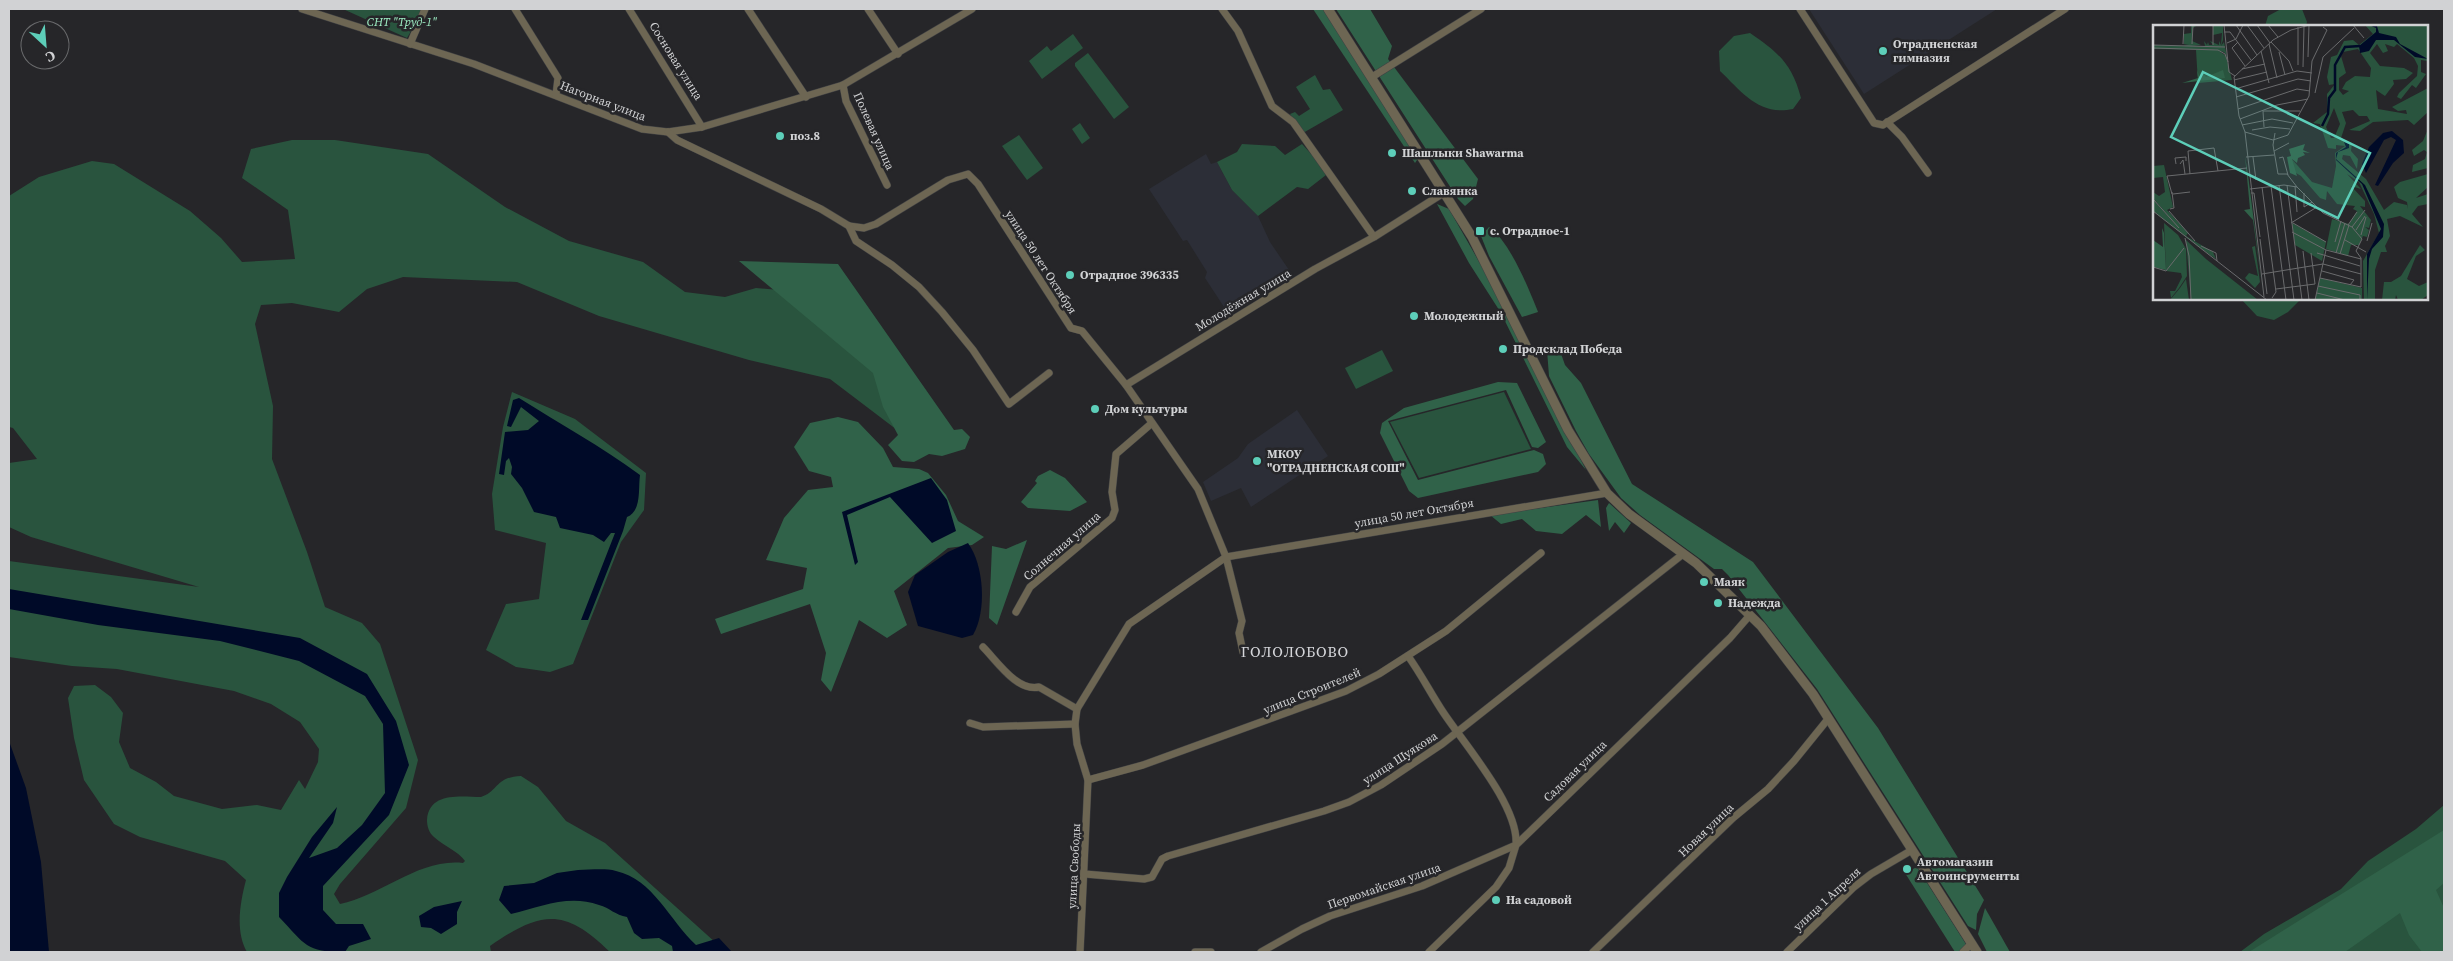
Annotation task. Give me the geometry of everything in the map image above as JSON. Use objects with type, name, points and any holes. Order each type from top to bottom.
[{"type":"street","name":"Нагорная улица","points":[[302,9],[319,12],[474,64],[642,128],[668,132],[702,127],[843,85],[972,9]]},
{"type":"street","points":[[410,44],[425,9]]},
{"type":"street","points":[[515,9],[558,78],[556,95]]},
{"type":"street","name":"Сосновая улица","points":[[629,9],[702,127]]},
{"type":"street","points":[[748,9],[806,97]]},
{"type":"street","points":[[868,9],[898,54]]},
{"type":"street","points":[[1222,9],[1238,31],[1272,106],[1293,122],[1374,237]]},
{"type":"street","points":[[1328,9],[1472,237],[1568,430],[1607,493],[1629,514],[1696,563],[1750,615],[1792,667],[1828,719],[1974,948],[1963,952]]},
{"type":"street","points":[[1372,77],[1480,9]]},
{"type":"street","points":[[1800,9],[1874,124],[1883,125],[2065,9]]},
{"type":"street","name":"Полевая улица","points":[[843,85],[846,101],[886,186]]},
{"type":"street","points":[[1887,122],[1902,137],[1928,173]]},
{"type":"street","points":[[668,132],[677,140],[821,209],[849,226],[856,241],[892,265],[919,287],[947,318],[973,350],[1009,404],[1049,373]]},
{"type":"street","name":"улица 50 лет Октября","points":[[849,226],[864,228],[876,224],[948,180],[968,174],[978,184],[1071,328],[1082,331],[1126,385],[1198,490],[1226,557],[1242,622],[1239,633],[1243,652]]},
{"type":"street","name":"Молодёжная улица","points":[[1126,385],[1315,269],[1374,237],[1445,192]]},
{"type":"street","name":"Солнечная улица","points":[[1016,612],[1030,587],[1112,518],[1115,510],[1112,492],[1116,454],[1152,423]]},
{"type":"street","name":"улица 50 лет Октября","points":[[1088,780],[1077,744],[1075,724],[1077,709],[1129,624],[1226,557],[1607,493]]},
{"type":"street","name":"улица Строителей","points":[[1088,780],[1152,762],[1338,694],[1379,674],[1446,631],[1541,553]]},
{"type":"street","name":"улица Шуякова","points":[[1086,874],[1144,879],[1152,877],[1162,860],[1168,856],[1349,802],[1389,780],[1458,732],[1683,554]]},
{"type":"street","name":"Садовая улица","points":[[1430,952],[1496,887],[1509,868],[1516,845],[1730,638],[1750,615]]},
{"type":"street","points":[[983,647],[1020,684],[1030,689],[1039,687],[1077,709]]},
{"type":"street","points":[[1408,656],[1442,712],[1479,762],[1509,813],[1517,832],[1516,845]]},
{"type":"street","name":"Новая улица","points":[[1593,952],[1733,818],[1768,789],[1794,761],[1828,719]]},
{"type":"street","points":[[970,723],[983,727],[1075,724]]},
{"type":"street","name":"улица Свободы","points":[[1080,952],[1086,874],[1088,780]]},
{"type":"street","name":"Первомайская улица","points":[[1261,952],[1330,916],[1422,886],[1516,845]]},
{"type":"street","name":"улица 1 Апреля","points":[[1787,952],[1854,887],[1871,874],[1912,850]]},
{"type":"street","points":[[1195,952],[1211,952]]},
{"type":"shaded area","name":"Отрадненская гимназия","points":[[1809,9],[1997,9],[1864,94]]},
{"type":"shaded area","points":[[1206,154],[1211,164],[1217,162],[1232,190],[1258,216],[1270,242],[1289,270],[1226,310],[1205,278],[1207,272],[1187,240],[1183,241],[1149,189]]},
{"type":"shaded area","points":[[1297,410],[1328,456],[1251,507],[1241,488],[1211,501],[1203,482],[1238,458],[1248,444]]},
{"type":"green space","name":"СНТ \"Труд-1\"","points":[[343,9],[424,9],[407,38]]},
{"type":"green space","points":[[1313,9],[1323,9],[1419,157],[1415,163]]},
{"type":"green space","points":[[1336,9],[1370,9],[1392,46],[1388,59],[1478,179],[1473,199],[1465,206],[1458,199]]},
{"type":"green space","points":[[2281,9],[2302,9],[2307,22],[2306,25],[2265,25],[2268,16]]},
{"type":"green space","points":[[1750,33],[1777,53],[1789,68],[1801,98],[1793,109],[1770,109],[1761,106],[1744,95],[1720,71],[1719,51],[1734,36]]},
{"type":"green space","points":[[1073,34],[1083,48],[1042,79],[1029,61],[1047,46],[1051,51]]},
{"type":"green space","points":[[1088,53],[1129,107],[1114,119],[1075,66],[1075,63]]},
{"type":"green space","points":[[1315,75],[1323,90],[1330,89],[1343,110],[1303,133],[1290,114],[1295,112],[1299,116],[1310,109],[1296,87]]},
{"type":"green space","points":[[1080,123],[1090,138],[1082,144],[1072,129]]},
{"type":"green space","points":[[1019,135],[1043,168],[1027,180],[1002,146]]},
{"type":"green space","points":[[292,140],[335,140],[428,154],[505,207],[569,241],[643,262],[685,292],[725,297],[756,288],[815,293],[842,308],[909,439],[830,379],[749,360],[599,316],[517,282],[403,277],[367,289],[339,312],[292,303],[261,305],[255,324],[273,406],[272,459],[307,552],[325,607],[362,623],[380,644],[418,760],[406,808],[340,884],[334,894],[340,904],[370,894],[431,866],[463,863],[465,861],[459,854],[431,834],[427,822],[429,811],[440,800],[456,797],[481,797],[487,795],[506,779],[521,776],[538,787],[566,821],[605,843],[726,952],[610,952],[594,937],[579,927],[565,921],[552,919],[538,921],[508,934],[490,946],[491,952],[247,952],[243,944],[240,926],[242,898],[246,880],[225,861],[140,837],[114,824],[84,780],[74,738],[68,698],[74,686],[95,685],[111,697],[123,713],[119,742],[130,768],[156,782],[174,796],[222,809],[257,805],[281,810],[299,780],[305,789],[318,762],[319,749],[300,722],[271,704],[234,691],[117,669],[72,666],[9,657],[9,561],[199,587],[31,537],[9,527],[9,463],[37,459],[13,428],[9,427],[9,196],[39,177],[92,161],[114,164],[190,211],[221,238],[242,262],[295,259],[288,210],[242,178],[251,149]]},
{"type":"green space","points":[[1242,144],[1275,146],[1285,155],[1302,144],[1326,175],[1308,189],[1297,187],[1258,216],[1232,190],[1217,162],[1237,152]]},
{"type":"green space","points":[[1437,204],[1449,209],[1493,286],[1586,470],[1567,447],[1501,313],[1469,263]]},
{"type":"green space","points":[[1489,227],[1497,234],[1511,254],[1524,278],[1538,312],[1522,317],[1489,256],[1481,236]]},
{"type":"green space","points":[[739,261],[838,264],[954,430],[962,429],[970,437],[965,449],[942,456],[929,454],[914,462],[902,461],[888,445],[898,435],[883,407],[873,373]]},
{"type":"green space","points":[[2242,300],[2300,300],[2288,312],[2274,320],[2257,316]]},
{"type":"green space","points":[[1559,348],[1565,365],[1581,383],[1632,484],[1753,562],[1878,728],[1984,900],[1977,914],[1976,930],[1968,926],[1817,689],[1728,575],[1722,569],[1714,569],[1640,515],[1621,498],[1589,454],[1549,376],[1547,350]]},
{"type":"green space","points":[[1382,350],[1393,371],[1356,389],[1345,368]]},
{"type":"green space","points":[[1498,382],[1517,383],[1546,442],[1538,448],[1532,447],[1506,390],[1388,421],[1418,480],[1534,450],[1543,454],[1546,464],[1538,472],[1418,498],[1409,491],[1380,433],[1382,423],[1404,408]]},
{"type":"green space","points":[[512,392],[575,419],[646,473],[644,510],[621,542],[573,664],[550,672],[516,667],[486,650],[506,604],[539,599],[546,543],[495,530],[492,494],[503,427]]},
{"type":"green space","points":[[1504,392],[1531,449],[1419,478],[1390,422]]},
{"type":"green space","points":[[838,417],[858,422],[883,448],[893,467],[919,469],[928,473],[946,495],[958,521],[984,537],[972,545],[948,548],[894,591],[907,625],[887,638],[859,620],[831,692],[821,680],[826,653],[810,604],[721,634],[715,619],[803,589],[807,568],[766,560],[784,518],[808,490],[833,487],[831,477],[809,471],[794,447],[810,423]]},
{"type":"green space","points":[[1050,470],[1065,478],[1087,502],[1070,511],[1028,508],[1021,502],[1037,483],[1035,481],[1038,476]]},
{"type":"green space","points":[[1598,500],[1601,527],[1586,515],[1562,534],[1536,531],[1522,519],[1501,524],[1490,515]]},
{"type":"green space","points":[[1609,503],[1631,523],[1624,533],[1615,522],[1609,531],[1606,508]]},
{"type":"green space","points":[[1027,540],[997,625],[989,618],[992,546],[1006,549]]},
{"type":"green space","points":[[2444,805],[2444,952],[2240,952],[2264,934],[2341,889],[2368,861],[2416,829]]},
{"type":"green space","points":[[2444,830],[2444,883],[2436,890],[2444,908],[2444,952],[2422,952],[2409,935],[2400,913],[2345,952],[2249,952]]},
{"type":"green space","points":[[1917,867],[1971,952],[1955,952],[1905,873]]},
{"type":"green space","points":[[1985,908],[2010,952],[1987,952],[1978,934]]},
{"type":"water","points":[[519,398],[640,475],[637,505],[632,514],[627,517],[588,620],[581,620],[615,533],[611,533],[604,542],[593,535],[560,528],[556,517],[534,512],[522,488],[511,474],[512,467],[509,458],[506,461],[504,475],[499,474],[505,432],[528,430],[539,421],[521,407],[511,427],[507,426],[513,400]]},
{"type":"water","points":[[931,478],[947,500],[956,531],[932,543],[890,497],[847,515],[858,562],[855,565],[842,512]]},
{"type":"water","points":[[968,543],[978,563],[982,588],[980,614],[973,635],[962,638],[918,626],[908,592],[915,575],[948,552]]},
{"type":"water","points":[[9,589],[300,638],[367,674],[396,721],[409,765],[389,815],[323,886],[323,910],[336,924],[363,924],[371,939],[349,946],[345,952],[322,950],[307,945],[279,917],[279,893],[287,877],[312,837],[337,807],[333,823],[309,858],[337,848],[362,825],[385,793],[383,724],[365,696],[299,661],[220,641],[98,625],[9,609]]},
{"type":"water","points":[[9,741],[26,788],[41,862],[49,952],[9,952]]},
{"type":"water","points":[[578,870],[607,870],[629,875],[651,892],[696,945],[719,938],[732,952],[673,952],[672,946],[659,938],[642,939],[634,933],[627,917],[619,915],[603,906],[588,902],[565,901],[511,914],[499,900],[504,886],[534,883],[557,873]]},
{"type":"water","points":[[462,901],[457,912],[457,924],[441,934],[431,928],[421,927],[419,916],[434,907]]},
{"type":"place","name":"Отрадненская гимназия","points":[[1883,51]]},
{"type":"place","name":"поз.8","points":[[780,136]]},
{"type":"place","name":"Шашлыки Shawarma","points":[[1392,153]]},
{"type":"place","name":"Славянка","points":[[1412,191]]},
{"type":"place","name":"с. Отрадное-1","points":[[1480,231]]},
{"type":"place","name":"Отрадное 396335","points":[[1070,275]]},
{"type":"place","name":"Молодежный","points":[[1414,316]]},
{"type":"place","name":"Продсклад Победа","points":[[1503,349]]},
{"type":"place","name":"Дом культуры","points":[[1095,409]]},
{"type":"place","name":"МКОУ \"ОТРАДНЕНСКАЯ СОШ\"","points":[[1257,461]]},
{"type":"place","name":"Маяк","points":[[1704,582]]},
{"type":"place","name":"Надежда","points":[[1718,603]]},
{"type":"place","name":"Автомагазин Автоинсрументы","points":[[1907,869]]},
{"type":"place","name":"На садовой","points":[[1496,900]]},
{"type":"district","name":"ГОЛОЛОБОВО","points":[[1295,652]]}]
